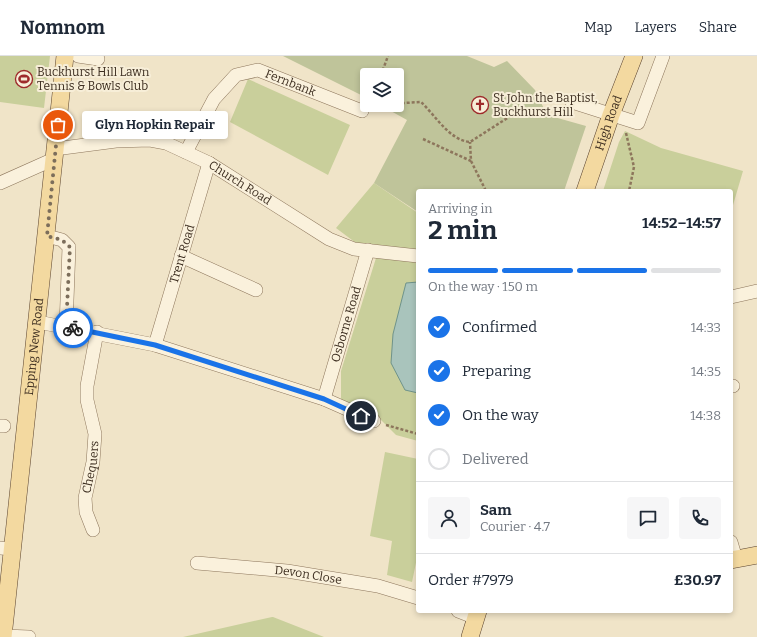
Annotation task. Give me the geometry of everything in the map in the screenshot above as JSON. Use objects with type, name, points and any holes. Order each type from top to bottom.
[{"type":"main road","name":"Epping New Road","points":[[4,636],[7,548],[38,322],[65,56]]},
{"type":"main road","name":"High Road","points":[[586,189],[617,116],[634,56]]},
{"type":"main road","points":[[733,560],[757,555]]},
{"type":"main road","points":[[470,637],[477,614]]},
{"type":"street","points":[[78,56],[98,59]]},
{"type":"street","points":[[572,102],[638,123],[663,56]]},
{"type":"street","name":"Fernbank","points":[[186,152],[214,99],[236,75],[258,70],[360,110]]},
{"type":"street","name":"Church Road","points":[[0,183],[55,154],[116,141],[137,140],[166,143],[209,163],[329,239],[354,249],[416,256]]},
{"type":"street","name":"Trent Road","points":[[155,345],[209,163]]},
{"type":"street","points":[[47,236],[62,240],[70,247],[66,327]]},
{"type":"street","name":"Osborne Road","points":[[324,399],[368,250]]},
{"type":"street","points":[[181,256],[256,290]]},
{"type":"street","points":[[733,297],[757,291]]},
{"type":"street","points":[[38,322],[97,332],[155,345],[324,399],[374,421]]},
{"type":"street","name":"Chequers","points":[[93,530],[86,512],[85,498],[93,462],[96,434],[87,400],[87,386],[97,332]]},
{"type":"street","name":"Devon Close","points":[[197,563],[287,571],[378,586],[416,597]]},
{"type":"street","points":[[4,636],[29,637]]},
{"type":"path","points":[[384,68],[388,56]]},
{"type":"path","points":[[404,103],[422,102],[452,136],[470,142]]},
{"type":"path","points":[[617,116],[634,167],[630,189]]},
{"type":"path","points":[[470,142],[509,117]]},
{"type":"path","points":[[423,139],[471,161]]},
{"type":"path","points":[[470,142],[471,161],[485,189]]},
{"type":"path","points":[[374,421],[416,433]]},
{"type":"green space","name":"Buckhurst Hill Lawn Tennis & Bowls Club","points":[[0,56],[50,56],[44,108],[0,102]]},
{"type":"green space","points":[[283,56],[467,56],[494,67],[507,61],[535,90],[547,115],[586,126],[565,189],[416,189],[416,211],[374,183],[407,120],[393,112],[404,112],[404,68],[360,68],[360,94]]},
{"type":"green space","points":[[248,79],[350,125],[328,175],[230,122]]},
{"type":"green space","points":[[625,131],[661,148],[743,171],[733,205],[733,189],[604,189],[619,142]]},
{"type":"green space","points":[[374,183],[416,212],[416,440],[396,435],[374,413],[341,400],[341,371],[376,258],[336,228]]},
{"type":"green space","points":[[385,452],[416,459],[416,563],[412,582],[387,575],[392,541],[370,536]]},
{"type":"green space","points":[[272,617],[324,637],[183,637]]},
{"type":"water","points":[[416,282],[416,393],[405,390],[391,363],[393,334],[406,283]]},
{"type":"way so far","points":[[58,125],[47,236],[62,240],[70,247],[66,327],[73,328]]},
{"type":"place","name":"Buckhurst Hill Lawn Tennis & Bowls Club","points":[[24,79]]},
{"type":"place","name":"St John the Baptist, Buckhurst Hill","points":[[480,105]]},
{"type":"place","name":"Glyn Hopkin Repair","points":[[58,125]]},
{"type":"route","points":[[73,328],[155,345],[324,399],[361,416]]}]
